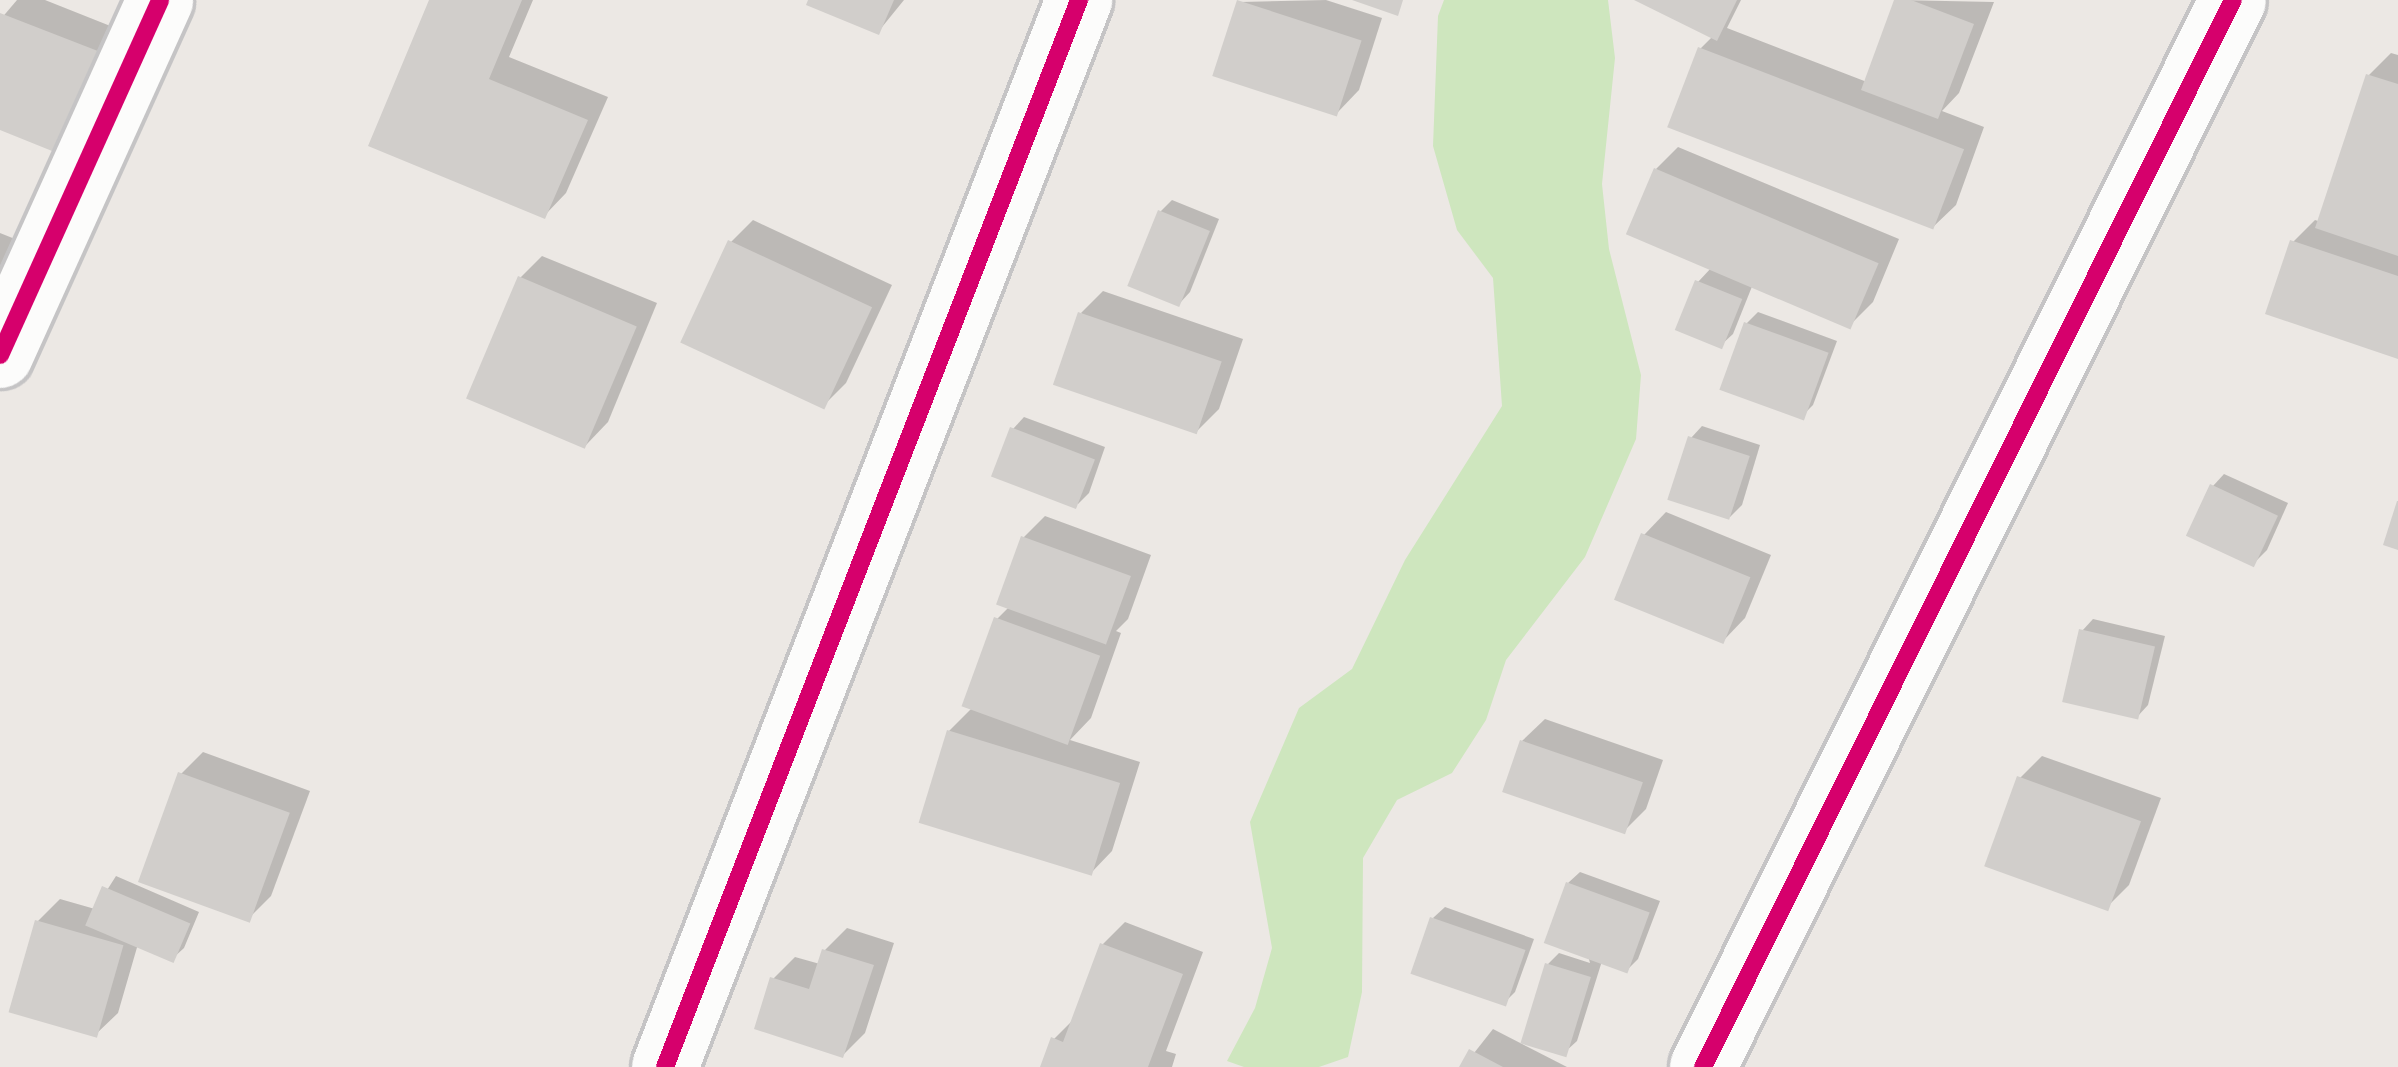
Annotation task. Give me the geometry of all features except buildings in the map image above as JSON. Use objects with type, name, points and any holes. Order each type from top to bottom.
[{"type":"street","points":[[0,355],[160,0]]},
{"type":"street","points":[[665,1067],[1079,0]]},
{"type":"street","points":[[1703,1067],[2233,0]]},
{"type":"green space","points":[[1444,0],[1608,0],[1615,58],[1602,184],[1609,249],[1641,375],[1636,439],[1585,557],[1506,660],[1486,720],[1452,773],[1397,800],[1363,858],[1362,992],[1348,1057],[1319,1067],[1244,1067],[1227,1061],[1255,1008],[1272,948],[1250,822],[1299,708],[1352,669],[1405,560],[1502,406],[1493,278],[1457,230],[1433,146],[1438,16]]},
{"type":"cycle path","points":[[0,355],[160,0]]},
{"type":"cycle path","points":[[665,1067],[1079,0]]},
{"type":"cycle path","points":[[1703,1067],[2233,0]]}]
